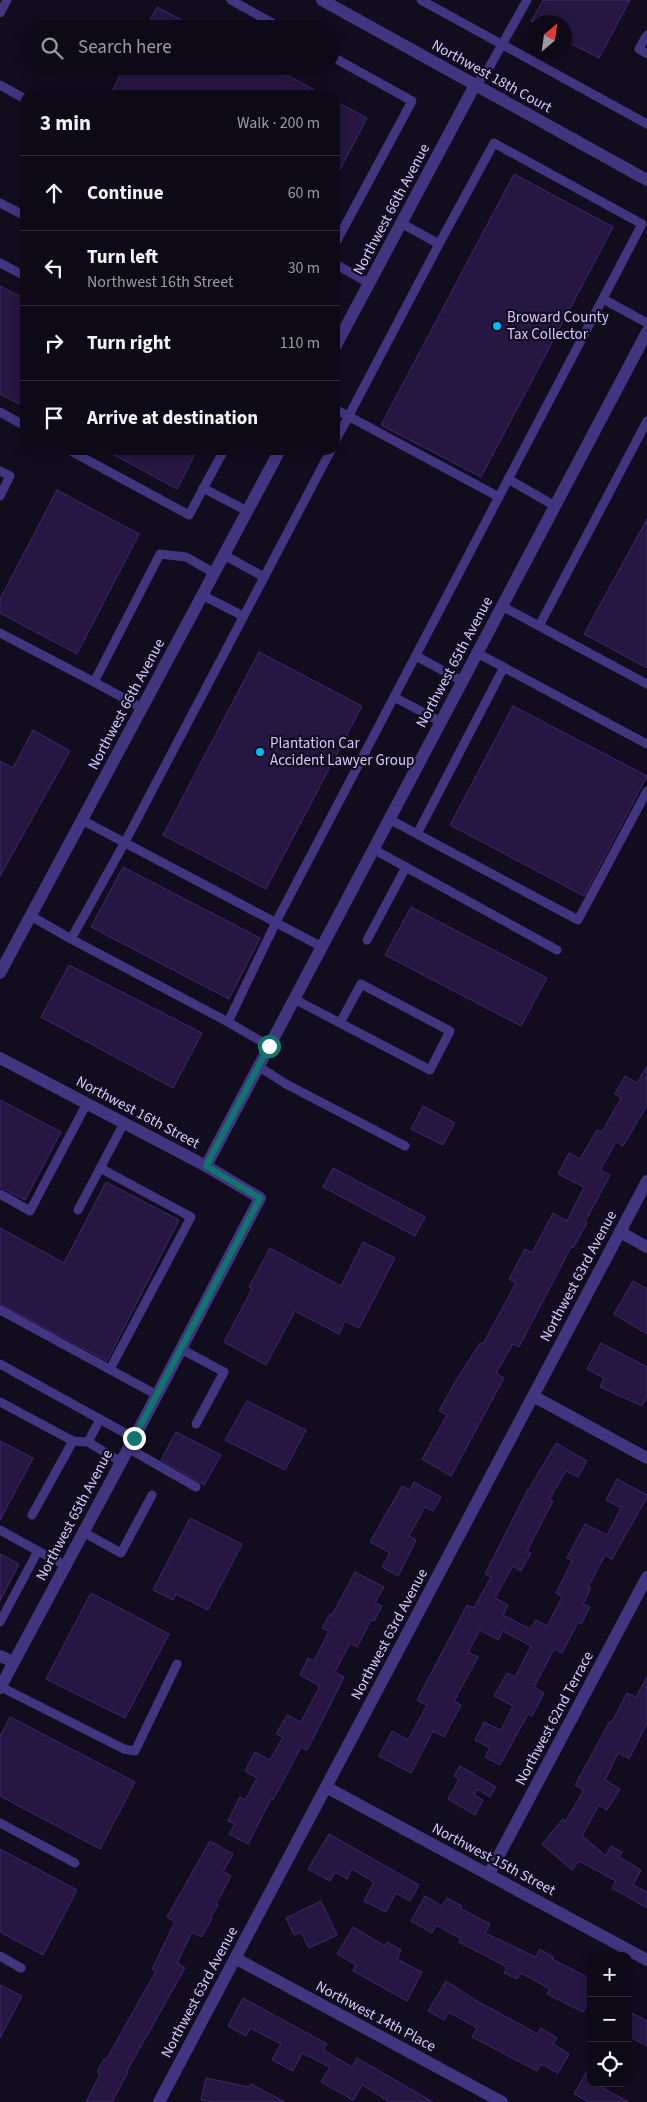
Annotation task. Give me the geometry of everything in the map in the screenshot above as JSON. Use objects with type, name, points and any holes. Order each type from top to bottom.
[{"type":"street","name":"Northwest 18th Court","points":[[322,0],[647,180]]},
{"type":"street","name":"Northwest 66th Avenue","points":[[340,338],[475,86]]},
{"type":"street","name":"Northwest 65th Avenue","points":[[206,1166],[554,506],[643,348],[647,332]]},
{"type":"street","name":"Northwest 66th Avenue","points":[[0,973],[277,455]]},
{"type":"street","name":"Northwest 16th Street","points":[[0,1058],[206,1166],[260,1198]]},
{"type":"street","name":"Northwest 63rd Avenue","points":[[159,2102],[647,1181]]},
{"type":"street","name":"Northwest 65th Avenue","points":[[0,1687],[158,1395],[260,1198]]},
{"type":"street","points":[[620,1232],[647,1247]]},
{"type":"street","points":[[533,1396],[647,1458]]},
{"type":"street","name":"Northwest 62nd Terrace","points":[[489,1874],[647,1577]]},
{"type":"street","points":[[0,1656],[13,1662]]},
{"type":"street","name":"Northwest 15th Street","points":[[326,1787],[647,1960]]},
{"type":"street","name":"Northwest 14th Place","points":[[236,1958],[502,2102]]},
{"type":"lane","points":[[0,13],[7,0]]},
{"type":"lane","points":[[231,0],[267,20]]},
{"type":"lane","points":[[421,0],[501,46],[647,124]]},
{"type":"lane","points":[[475,86],[486,73],[527,0]]},
{"type":"lane","points":[[647,35],[639,49],[647,54]]},
{"type":"lane","points":[[340,61],[412,101],[340,235]]},
{"type":"lane","points":[[0,85],[20,96]]},
{"type":"lane","points":[[228,1022],[276,922],[642,224],[494,143],[340,432]]},
{"type":"lane","points":[[0,202],[20,213]]},
{"type":"lane","points":[[401,223],[439,244]]},
{"type":"lane","points":[[0,262],[20,273]]},
{"type":"lane","points":[[340,267],[369,283]]},
{"type":"lane","points":[[603,299],[647,323]]},
{"type":"lane","points":[[340,411],[499,497]]},
{"type":"lane","points":[[0,412],[20,423]]},
{"type":"lane","points":[[539,626],[647,420]]},
{"type":"lane","points":[[78,455],[189,515],[221,455]]},
{"type":"lane","points":[[71,939],[125,842],[328,455]]},
{"type":"lane","points":[[0,471],[10,476],[0,496]]},
{"type":"lane","points":[[508,479],[554,506]]},
{"type":"lane","points":[[204,488],[247,512]]},
{"type":"lane","points":[[94,682],[160,554],[186,557],[214,573]]},
{"type":"lane","points":[[224,555],[264,576]]},
{"type":"lane","points":[[202,595],[243,616]]},
{"type":"lane","points":[[502,606],[647,684]]},
{"type":"lane","points":[[0,633],[142,708]]},
{"type":"lane","points":[[477,653],[647,744]]},
{"type":"lane","points":[[416,656],[462,681]]},
{"type":"lane","points":[[417,834],[504,667]]},
{"type":"lane","points":[[394,697],[441,722]]},
{"type":"lane","points":[[389,819],[578,920],[647,792]]},
{"type":"lane","points":[[82,820],[322,947]]},
{"type":"lane","points":[[373,849],[557,950]]},
{"type":"lane","points":[[367,940],[406,867]]},
{"type":"lane","points":[[31,916],[269,1046]]},
{"type":"lane","points":[[294,999],[430,1070],[450,1031],[361,984],[340,1023]]},
{"type":"lane","points":[[258,1066],[286,1084],[405,1146]]},
{"type":"lane","points":[[0,1194],[30,1211],[87,1103]]},
{"type":"lane","points":[[78,1210],[124,1122]]},
{"type":"lane","points":[[100,1168],[191,1217],[110,1369]]},
{"type":"lane","points":[[0,1310],[158,1395]]},
{"type":"lane","points":[[181,1349],[224,1372],[196,1424]]},
{"type":"lane","points":[[0,1364],[100,1419],[131,1443],[196,1487]]},
{"type":"lane","points":[[0,1402],[73,1441],[88,1442],[121,1462]]},
{"type":"lane","points":[[88,1442],[100,1419]]},
{"type":"lane","points":[[32,1515],[73,1441]]},
{"type":"lane","points":[[83,1532],[121,1553],[152,1495]]},
{"type":"lane","points":[[0,1530],[65,1565]]},
{"type":"lane","points":[[0,1622],[38,1551]]},
{"type":"lane","points":[[0,1687],[124,1749],[135,1751],[177,1664]]},
{"type":"lane","points":[[0,1823],[74,1863]]},
{"type":"lane","points":[[0,1956],[21,1968]]},
{"type":"building","points":[[543,0],[630,0],[599,58],[572,44],[572,15],[535,15]]},
{"type":"building","points":[[157,7],[182,20],[150,20]]},
{"type":"building","points":[[120,75],[287,75],[315,90],[113,90]]},
{"type":"building","points":[[340,104],[367,118],[340,169]]},
{"type":"building","name":"Broward County Tax Collector","points":[[514,174],[613,227],[481,477],[381,425]]},
{"type":"building","points":[[0,286],[20,296],[20,404],[0,394]]},
{"type":"building","points":[[114,455],[194,455],[177,489]]},
{"type":"building","points":[[57,490],[139,534],[77,654],[0,613],[0,599]]},
{"type":"building","points":[[647,519],[647,668],[584,634]]},
{"type":"building","points":[[259,652],[362,706],[266,889],[163,835]]},
{"type":"building","points":[[513,706],[647,776],[584,896],[450,825]]},
{"type":"building","points":[[33,730],[70,751],[0,876],[0,761],[13,768]]},
{"type":"building","points":[[123,867],[260,938],[229,999],[91,927]]},
{"type":"building","points":[[411,907],[547,978],[521,1026],[385,955]]},
{"type":"building","points":[[69,965],[202,1033],[173,1088],[41,1017]]},
{"type":"building","points":[[647,1066],[647,1105],[623,1146],[616,1142],[600,1170],[610,1175],[585,1222],[587,1223],[573,1248],[571,1247],[519,1347],[513,1344],[496,1373],[504,1378],[451,1476],[422,1459],[447,1415],[439,1411],[480,1343],[483,1344],[516,1283],[509,1279],[525,1249],[532,1253],[553,1213],[567,1221],[584,1187],[558,1174],[569,1153],[580,1159],[597,1130],[602,1132],[621,1098],[615,1094],[625,1076],[637,1083]]},
{"type":"building","points":[[0,1100],[61,1132],[25,1200],[0,1187]]},
{"type":"building","points":[[423,1106],[455,1123],[443,1145],[411,1129]]},
{"type":"building","points":[[333,1168],[425,1217],[415,1236],[323,1187]]},
{"type":"building","points":[[106,1182],[179,1220],[107,1361],[0,1304],[0,1228],[64,1263]]},
{"type":"building","points":[[363,1242],[395,1258],[359,1328],[345,1321],[339,1334],[295,1311],[266,1365],[224,1342],[252,1289],[249,1287],[270,1248],[341,1286]]},
{"type":"building","points":[[633,1281],[647,1289],[647,1334],[614,1314]]},
{"type":"building","points":[[601,1343],[647,1367],[647,1397],[642,1406],[600,1387],[604,1378],[587,1369]]},
{"type":"building","points":[[247,1401],[306,1430],[285,1470],[225,1440]]},
{"type":"building","points":[[176,1432],[221,1455],[204,1485],[161,1460]]},
{"type":"building","points":[[0,1441],[33,1458],[0,1520]]},
{"type":"building","points":[[556,1443],[587,1461],[578,1477],[566,1471],[549,1500],[553,1501],[527,1551],[531,1553],[521,1571],[513,1566],[495,1598],[508,1605],[503,1615],[530,1629],[536,1620],[547,1626],[562,1597],[556,1593],[572,1561],[567,1558],[585,1524],[607,1535],[621,1508],[606,1500],[617,1479],[647,1495],[647,1497],[612,1559],[605,1555],[588,1587],[591,1588],[583,1604],[590,1607],[581,1624],[578,1622],[562,1653],[554,1649],[534,1687],[544,1693],[532,1716],[528,1714],[500,1765],[485,1757],[490,1748],[475,1740],[484,1722],[501,1730],[513,1706],[494,1696],[507,1673],[515,1677],[531,1646],[503,1631],[498,1640],[480,1630],[468,1652],[478,1657],[454,1701],[461,1705],[444,1737],[433,1731],[411,1773],[379,1756],[392,1731],[408,1740],[427,1705],[417,1700],[467,1605],[474,1608],[491,1577],[485,1574],[528,1489]]},
{"type":"building","points":[[414,1482],[441,1497],[433,1511],[425,1507],[409,1536],[416,1540],[398,1576],[382,1567],[390,1553],[370,1542],[402,1486],[410,1490]]},
{"type":"building","points":[[190,1518],[242,1544],[208,1610],[176,1594],[173,1600],[153,1590]]},
{"type":"building","points":[[0,1554],[19,1564],[0,1601]]},
{"type":"building","points":[[355,1572],[384,1587],[375,1603],[382,1606],[374,1621],[371,1620],[357,1647],[350,1643],[335,1672],[344,1677],[321,1723],[307,1750],[301,1747],[248,1844],[229,1834],[235,1824],[228,1821],[240,1797],[245,1800],[257,1778],[245,1771],[255,1752],[270,1760],[283,1737],[276,1734],[287,1715],[301,1722],[320,1686],[300,1675],[308,1658],[314,1661],[329,1631],[322,1628],[330,1614],[332,1615]]},
{"type":"building","points":[[91,1593],[169,1634],[125,1718],[46,1679]]},
{"type":"building","points":[[647,1677],[647,1723],[629,1759],[618,1753],[605,1780],[620,1789],[607,1810],[599,1805],[582,1836],[606,1856],[611,1846],[622,1852],[619,1857],[641,1870],[633,1885],[647,1892],[647,1908],[612,1888],[616,1881],[579,1861],[572,1870],[542,1844],[563,1819],[565,1822],[584,1790],[575,1785],[627,1693],[636,1697]]},
{"type":"building","points":[[10,1717],[135,1782],[100,1849],[0,1796],[0,1736]]},
{"type":"building","points":[[460,1766],[496,1787],[490,1797],[477,1789],[474,1795],[483,1800],[475,1815],[448,1799],[459,1779],[454,1776]]},
{"type":"building","points":[[329,1834],[419,1885],[410,1901],[396,1893],[386,1912],[364,1901],[374,1882],[352,1869],[347,1879],[335,1872],[330,1881],[308,1869]]},
{"type":"building","points":[[210,1841],[233,1854],[223,1872],[231,1876],[216,1904],[218,1905],[210,1918],[212,1919],[201,1937],[192,1932],[177,1963],[185,1968],[127,2071],[112,2102],[86,2102],[100,2074],[97,2072],[104,2059],[106,2060],[156,1971],[152,1969],[175,1922],[167,1917]]},
{"type":"building","points":[[0,1849],[77,1890],[43,1955],[0,1932]]},
{"type":"building","points":[[425,1896],[442,1906],[447,1898],[462,1906],[460,1908],[490,1924],[485,1933],[536,1957],[540,1949],[553,1957],[552,1959],[587,1977],[587,2004],[583,2012],[547,1994],[550,1989],[521,1973],[517,1979],[504,1973],[507,1967],[459,1942],[461,1939],[436,1925],[432,1933],[411,1921]]},
{"type":"building","points":[[321,1901],[337,1935],[309,1948],[301,1932],[294,1935],[286,1918]]},
{"type":"building","points":[[353,1927],[385,1946],[387,1942],[401,1950],[397,1959],[422,1972],[407,2001],[353,1971],[356,1965],[337,1954]]},
{"type":"building","points":[[446,1981],[477,2001],[538,2034],[541,2028],[557,2038],[553,2044],[569,2054],[558,2073],[541,2064],[537,2071],[472,2037],[477,2028],[449,2012],[444,2020],[428,2011]]},
{"type":"building","points":[[0,1985],[22,1996],[0,2038]]},
{"type":"building","points":[[243,1998],[327,2044],[323,2050],[352,2067],[357,2058],[433,2102],[390,2102],[362,2085],[353,2100],[321,2082],[330,2067],[302,2053],[293,2071],[272,2060],[281,2044],[250,2028],[246,2036],[228,2026]]},
{"type":"building","points":[[632,2013],[647,2021],[647,2046],[632,2038]]},
{"type":"building","points":[[587,2071],[587,2087],[603,2087],[629,2102],[589,2102],[574,2094]]},
{"type":"building","points":[[206,2078],[249,2087],[251,2084],[285,2102],[213,2102],[201,2100]]},
{"type":"place","name":"Broward County Tax Collector","points":[[497,326]]},
{"type":"place","name":"Plantation Car Accident Lawyer Group","points":[[260,752]]},
{"type":"route","points":[[134,1438],[260,1198],[206,1166],[269,1046]]}]
